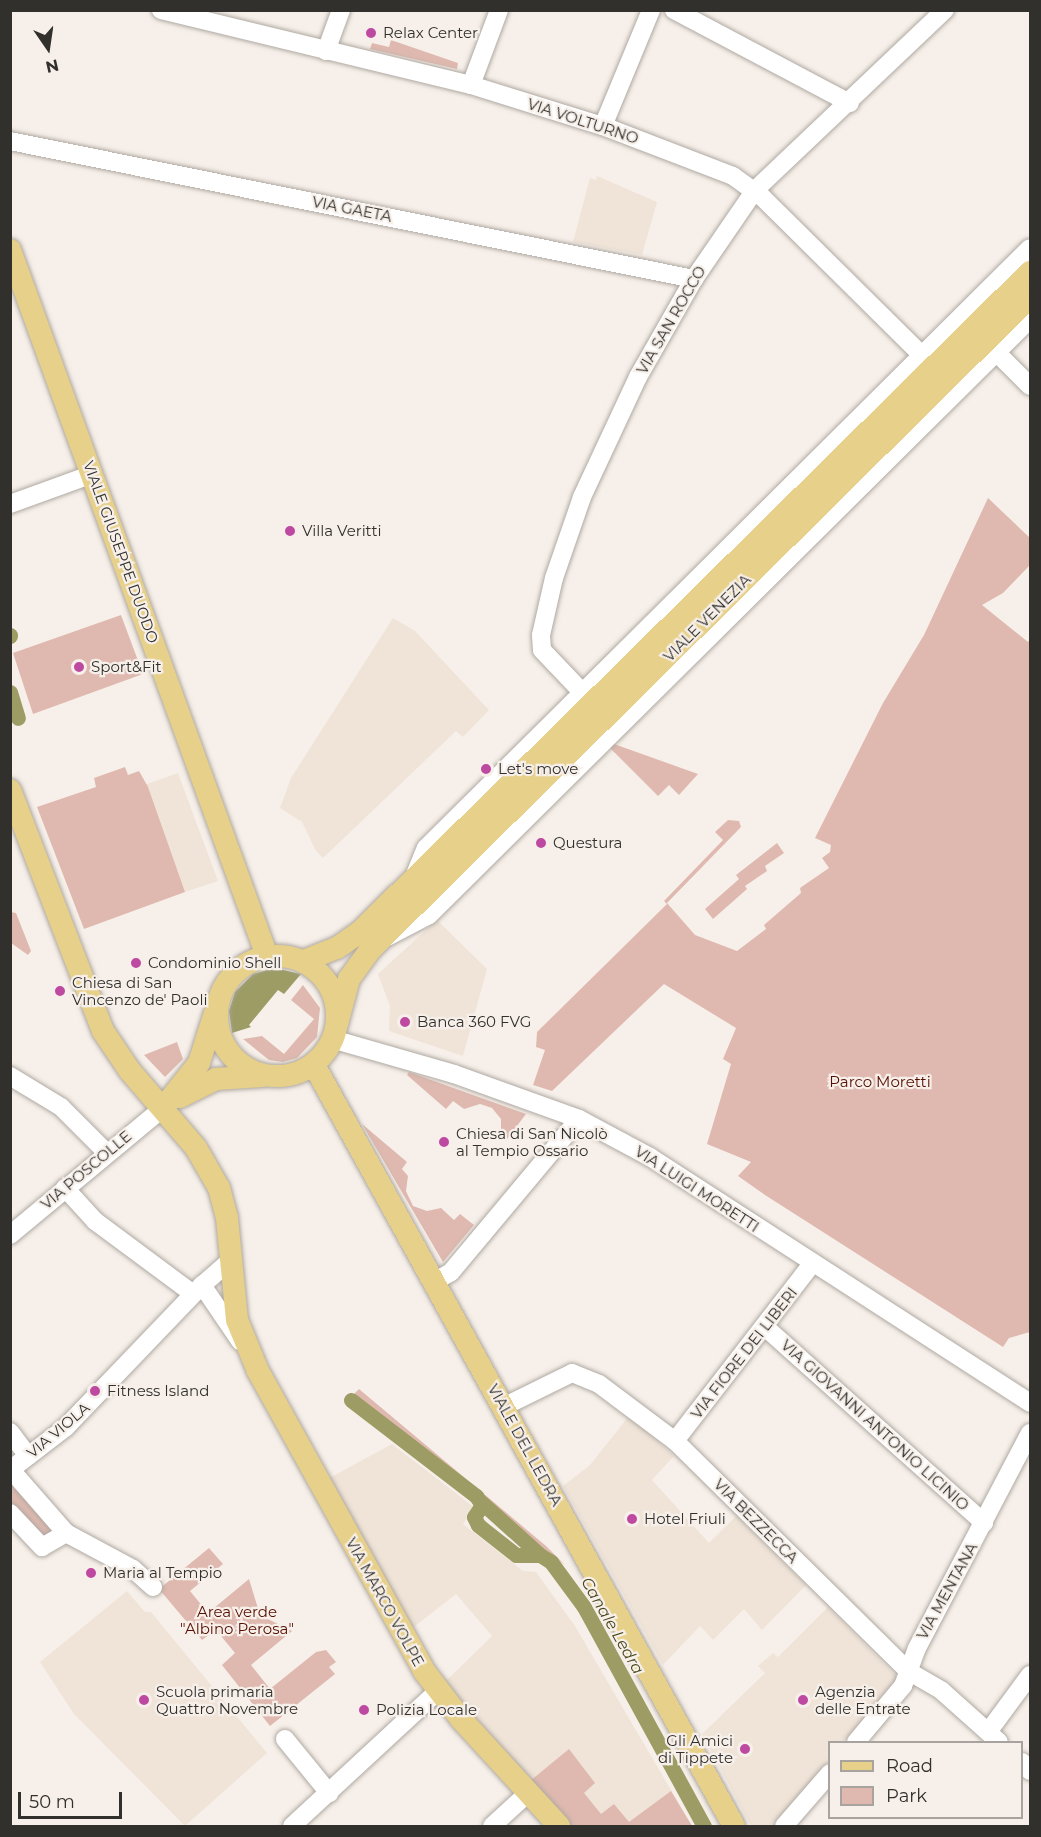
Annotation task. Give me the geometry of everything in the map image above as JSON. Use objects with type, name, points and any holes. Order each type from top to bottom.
[{"type":"main road","name":"VIALE GIUSEPPE DUODO","points":[[10,250],[267,956]]},
{"type":"main road","name":"VIALE VENEZIA","points":[[304,961],[337,948],[361,931],[928,361],[1030,272]]},
{"type":"main road","name":"VIALE VENEZIA","points":[[335,1032],[354,969],[382,938],[991,347],[1030,297]]},
{"type":"main road","name":"VIA MARCO VOLPE","points":[[10,790],[103,1032],[130,1071],[164,1107],[205,1161],[219,1188],[227,1218],[237,1320],[248,1350],[438,1691],[560,1827]]},
{"type":"main road","points":[[267,956],[304,961],[320,972],[331,988],[335,1032],[314,1065],[276,1076],[216,1079],[164,1107],[200,1062],[219,997],[236,971],[267,956]]},
{"type":"main road","points":[[219,997],[217,1023],[230,1053],[252,1070],[276,1076]]},
{"type":"main road","name":"VIALE DEL LEDRA","points":[[314,1065],[734,1827]]},
{"type":"street","name":"VIA VOLTURNO","points":[[161,10],[471,85],[603,126],[712,167],[755,190],[928,361]]},
{"type":"street","points":[[326,51],[341,10]]},
{"type":"street","points":[[471,85],[498,10]]},
{"type":"street","points":[[603,126],[651,10]]},
{"type":"street","points":[[674,10],[850,103]]},
{"type":"street","name":"VIA SAN ROCCO","points":[[582,692],[540,646],[554,578],[615,420],[694,279],[755,190],[850,103],[945,10]]},
{"type":"street","name":"VIA GAETA","points":[[10,141],[694,279]]},
{"type":"street","name":"VIALE VENEZIA","points":[[414,878],[426,848],[582,692],[928,361],[1030,248]]},
{"type":"street","name":"VIALE VENEZIA","points":[[991,347],[1030,319]]},
{"type":"street","points":[[991,347],[1030,386]]},
{"type":"street","points":[[10,504],[93,474]]},
{"type":"street","name":"VIA LUIGI MORETTI","points":[[335,1032],[579,1119],[650,1157],[1030,1403]]},
{"type":"street","points":[[10,1076],[61,1107],[106,1152]]},
{"type":"street","name":"VIA POSCOLLE","points":[[10,1235],[106,1152],[164,1107]]},
{"type":"street","points":[[435,1281],[451,1272],[579,1119]]},
{"type":"street","name":"VIA MARCO VOLPE","points":[[65,1188],[95,1221],[197,1289],[248,1350]]},
{"type":"street","points":[[197,1289],[231,1260]]},
{"type":"street","name":"VIA FIORE DEI LIBERI","points":[[675,1441],[812,1264]]},
{"type":"street","name":"VIA VIOLA","points":[[11,1470],[66,1427],[102,1392],[197,1289]]},
{"type":"street","name":"VIA GIOVANNI ANTONIO LICINIO","points":[[765,1327],[984,1523]]},
{"type":"street","name":"VIA BEZZECCA","points":[[503,1407],[566,1374],[577,1373],[598,1384],[675,1441],[908,1671],[942,1691],[993,1737],[1030,1675]]},
{"type":"street","points":[[10,1432],[28,1456]]},
{"type":"street","name":"VIA MENTANA","points":[[858,1741],[901,1690],[916,1648],[1030,1433]]},
{"type":"street","points":[[11,1470],[66,1533],[126,1564],[153,1587]]},
{"type":"street","points":[[10,1513],[42,1547],[66,1533]]},
{"type":"street","points":[[292,1827],[438,1691]]},
{"type":"street","points":[[285,1739],[329,1793]]},
{"type":"street","points":[[784,1827],[828,1775]]},
{"type":"street","points":[[492,1827],[528,1792]]},
{"type":"shaded area","points":[[597,176],[657,202],[642,255],[573,242],[590,178],[596,180]]},
{"type":"shaded area","points":[[393,618],[415,631],[489,710],[463,737],[456,731],[323,858],[316,851],[302,822],[280,808],[291,778]]},
{"type":"shaded area","points":[[178,773],[218,881],[185,892],[144,785]]},
{"type":"shaded area","points":[[437,920],[487,969],[463,1056],[389,1031],[390,1006],[378,974]]},
{"type":"shaded area","points":[[275,968],[301,974],[284,994],[278,990],[249,1025],[251,1027],[232,1033],[229,1011],[235,992],[253,974]]},
{"type":"shaded area","points":[[629,1416],[674,1456],[652,1480],[709,1543],[736,1516],[806,1585],[762,1630],[744,1609],[713,1640],[700,1626],[663,1665],[563,1486],[590,1465]]},
{"type":"shaded area","points":[[392,1444],[475,1508],[463,1524],[523,1571],[536,1572],[575,1626],[692,1826],[571,1826],[444,1683],[492,1636],[456,1594],[410,1630],[324,1481]]},
{"type":"shaded area","name":"Scuola primaria Quattro Novembre","points":[[127,1591],[145,1612],[151,1612],[267,1753],[185,1826],[74,1714],[40,1662]]},
{"type":"shaded area","points":[[828,1607],[899,1679],[845,1741],[828,1741],[828,1762],[774,1826],[751,1826],[702,1734],[765,1673],[758,1666],[773,1653],[778,1657]]},
{"type":"green space","points":[[391,40],[458,63],[457,69],[370,49],[372,43],[389,47]]},
{"type":"green space","name":"Parco Moretti","points":[[988,498],[1030,538],[1030,565],[1003,593],[982,605],[1028,642],[1030,639],[1030,1332],[1009,1338],[1003,1347],[738,1176],[751,1162],[707,1144],[731,1064],[723,1059],[736,1028],[664,984],[552,1091],[533,1085],[545,1050],[536,1047],[537,1032],[667,904],[664,901],[723,840],[715,832],[728,820],[739,821],[741,827],[667,903],[695,935],[737,951],[766,929],[764,925],[801,893],[800,888],[829,868],[822,858],[830,852],[831,845],[815,838],[883,703],[924,635]]},
{"type":"green space","name":"Sport&Fit","points":[[121,615],[143,674],[33,714],[13,653]]},
{"type":"green space","points":[[614,744],[698,774],[679,795],[669,785],[658,796],[610,748]]},
{"type":"green space","points":[[125,767],[128,775],[139,771],[148,787],[185,892],[84,929],[37,807],[96,787],[94,778]]},
{"type":"green space","points":[[777,843],[784,853],[765,866],[767,871],[745,886],[747,889],[713,919],[705,909],[739,879],[736,875]]},
{"type":"green space","points":[[11,912],[16,913],[31,951],[28,955],[11,943]]},
{"type":"green space","points":[[303,985],[320,1008],[317,1037],[297,1058],[283,1062],[269,1060],[243,1039],[262,1036],[284,1054],[314,1019],[291,1000]]},
{"type":"green space","points":[[177,1042],[183,1059],[165,1077],[144,1055]]},
{"type":"green space","points":[[409,1072],[526,1114],[507,1139],[501,1135],[501,1119],[492,1108],[480,1104],[464,1109],[453,1101],[446,1109],[407,1075]]},
{"type":"green space","points":[[362,1124],[407,1162],[402,1169],[408,1176],[406,1191],[413,1206],[427,1211],[441,1208],[454,1220],[460,1214],[474,1225],[443,1262]]},
{"type":"green space","points":[[359,1389],[546,1546],[565,1565],[351,1397]]},
{"type":"green space","points":[[10,1470],[66,1533],[42,1547],[11,1513]]},
{"type":"green space","name":"Area verde \"Albino Perosa\"","points":[[209,1548],[223,1564],[190,1591],[208,1613],[249,1579],[260,1615],[292,1631],[251,1665],[270,1689],[316,1652],[326,1650],[336,1662],[329,1667],[335,1674],[270,1726],[222,1665],[235,1653],[216,1630],[202,1640],[159,1589]]},
{"type":"green space","points":[[569,1749],[595,1783],[584,1793],[601,1814],[614,1804],[629,1822],[671,1791],[692,1826],[571,1826],[530,1781]]},
{"type":"waterway","name":"Canale Ledra","points":[[10,692],[18,718]]},
{"type":"waterway","name":"Canale Ledra","points":[[351,1400],[476,1496],[482,1505],[474,1517],[478,1525],[516,1555],[540,1555],[551,1562],[584,1607],[704,1826]]},
{"type":"waterway","points":[[481,1502],[540,1555]]},
{"type":"place","name":"Relax Center","points":[[371,33]]},
{"type":"place","name":"Villa Veritti","points":[[290,531]]},
{"type":"place","name":"Sport&Fit","points":[[79,667]]},
{"type":"place","name":"Let's move","points":[[486,769]]},
{"type":"place","name":"Questura","points":[[541,843]]},
{"type":"place","name":"Condominio Shell","points":[[136,963]]},
{"type":"place","name":"Chiesa di San Vincenzo de' Paoli","points":[[60,991]]},
{"type":"place","name":"Banca 360 FVG","points":[[405,1022]]},
{"type":"place","name":"Chiesa di San Nicolò al Tempio Ossario","points":[[444,1142]]},
{"type":"place","name":"Fitness Island","points":[[95,1391]]},
{"type":"place","name":"Hotel Friuli","points":[[632,1519]]},
{"type":"place","name":"Maria al Tempio","points":[[91,1573]]},
{"type":"place","name":"Scuola primaria Quattro Novembre","points":[[144,1700]]},
{"type":"place","name":"Agenzia delle Entrate","points":[[803,1700]]},
{"type":"place","name":"Polizia Locale","points":[[364,1710]]},
{"type":"place","name":"Gli Amici di Tippete","points":[[745,1749]]}]
